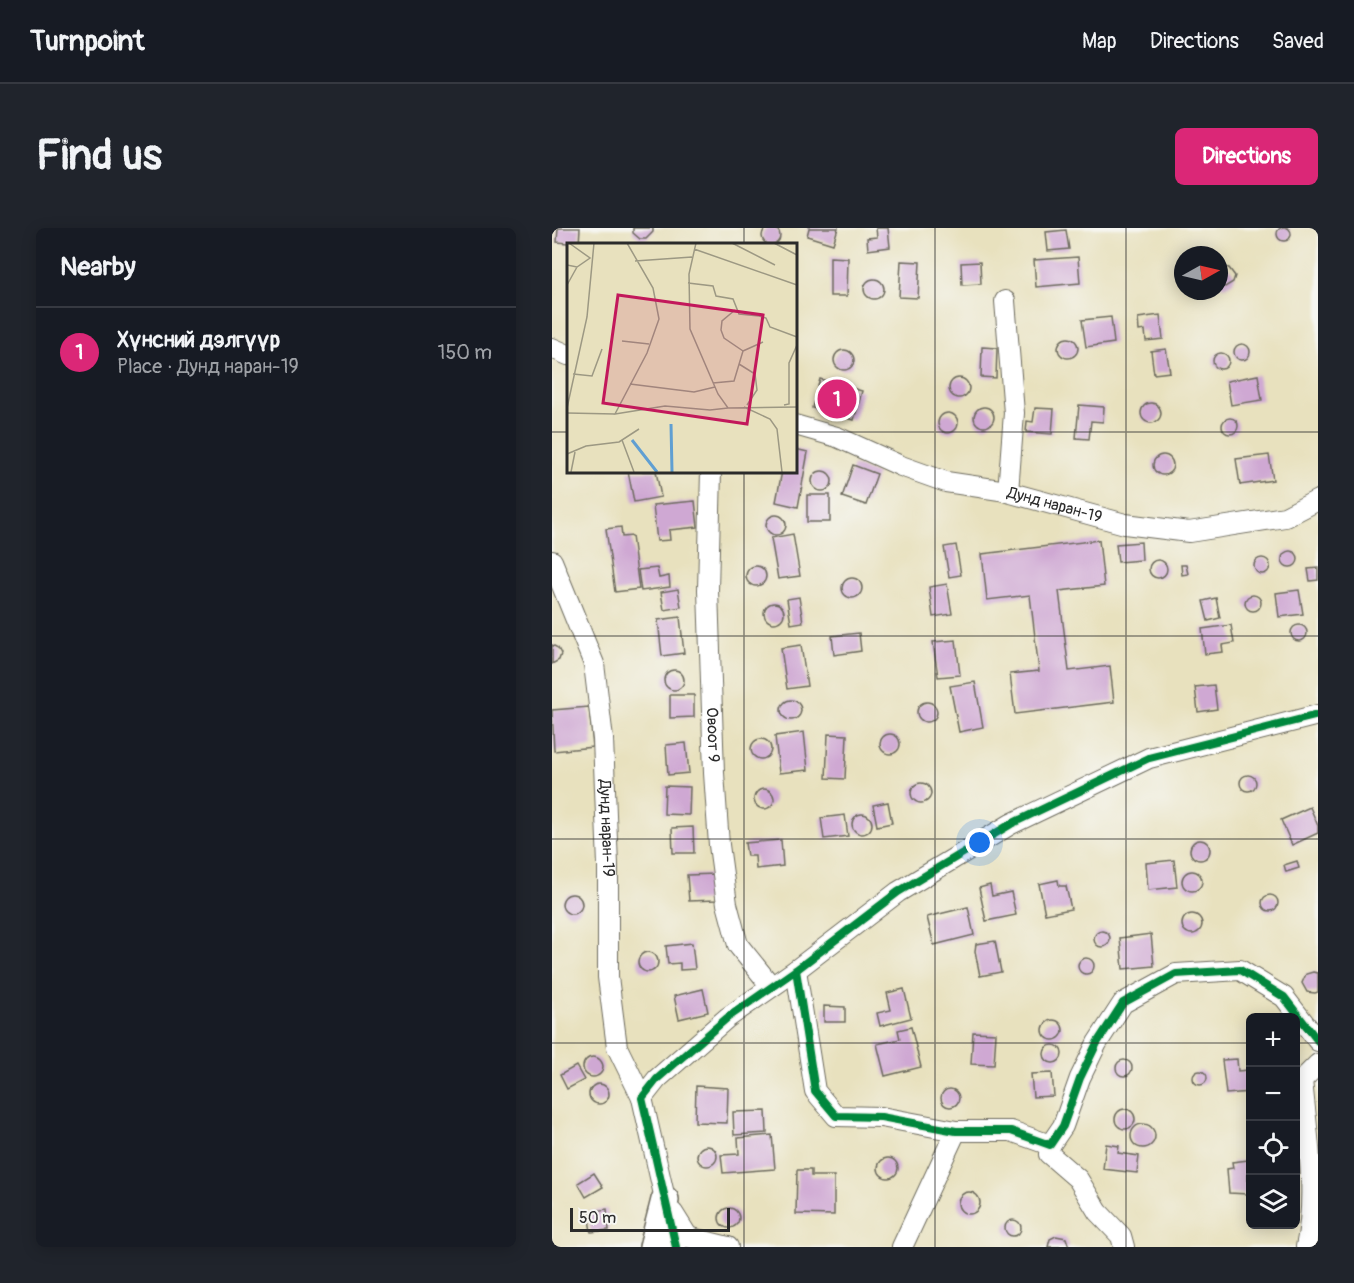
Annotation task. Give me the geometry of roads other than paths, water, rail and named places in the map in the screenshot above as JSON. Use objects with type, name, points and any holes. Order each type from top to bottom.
[{"type":"street","points":[[1005,301],[1014,413],[1008,492]]},
{"type":"street","points":[[552,348],[567,355]]},
{"type":"street","name":"Дунд наран-19","points":[[796,426],[837,437],[902,466],[946,482],[1008,492],[1125,524],[1189,532],[1286,517],[1318,500]]},
{"type":"street","name":"Овоот 9","points":[[711,472],[708,590],[718,845],[727,904],[738,945],[771,986]]},
{"type":"street","name":"Дунд наран-19","points":[[552,561],[594,664],[603,740],[608,843],[608,977],[617,1047],[642,1098],[676,1247]]},
{"type":"street","points":[[642,1098],[657,1079],[710,1032],[771,986],[796,970],[898,892],[1011,824],[1149,759],[1318,715]]},
{"type":"street","points":[[796,970],[815,1091],[836,1116],[881,1118],[956,1131],[1011,1131],[1050,1145]]},
{"type":"street","points":[[1124,1247],[1121,1236],[1098,1212],[1078,1179],[1049,1154],[1050,1145],[1063,1126],[1096,1042],[1123,1003],[1176,974],[1240,970],[1284,997],[1318,1041]]},
{"type":"street","points":[[1306,1247],[1311,1224],[1311,1175],[1302,1080],[1318,1064]]},
{"type":"street","points":[[902,1247],[956,1131]]},
{"type":"street","points":[[653,1247],[666,1200]]},
{"type":"street","points":[[666,1200],[688,1237],[728,1247]]},
{"type":"place","name":"Хүнсний дэлгүүр","points":[[837,399]]}]
